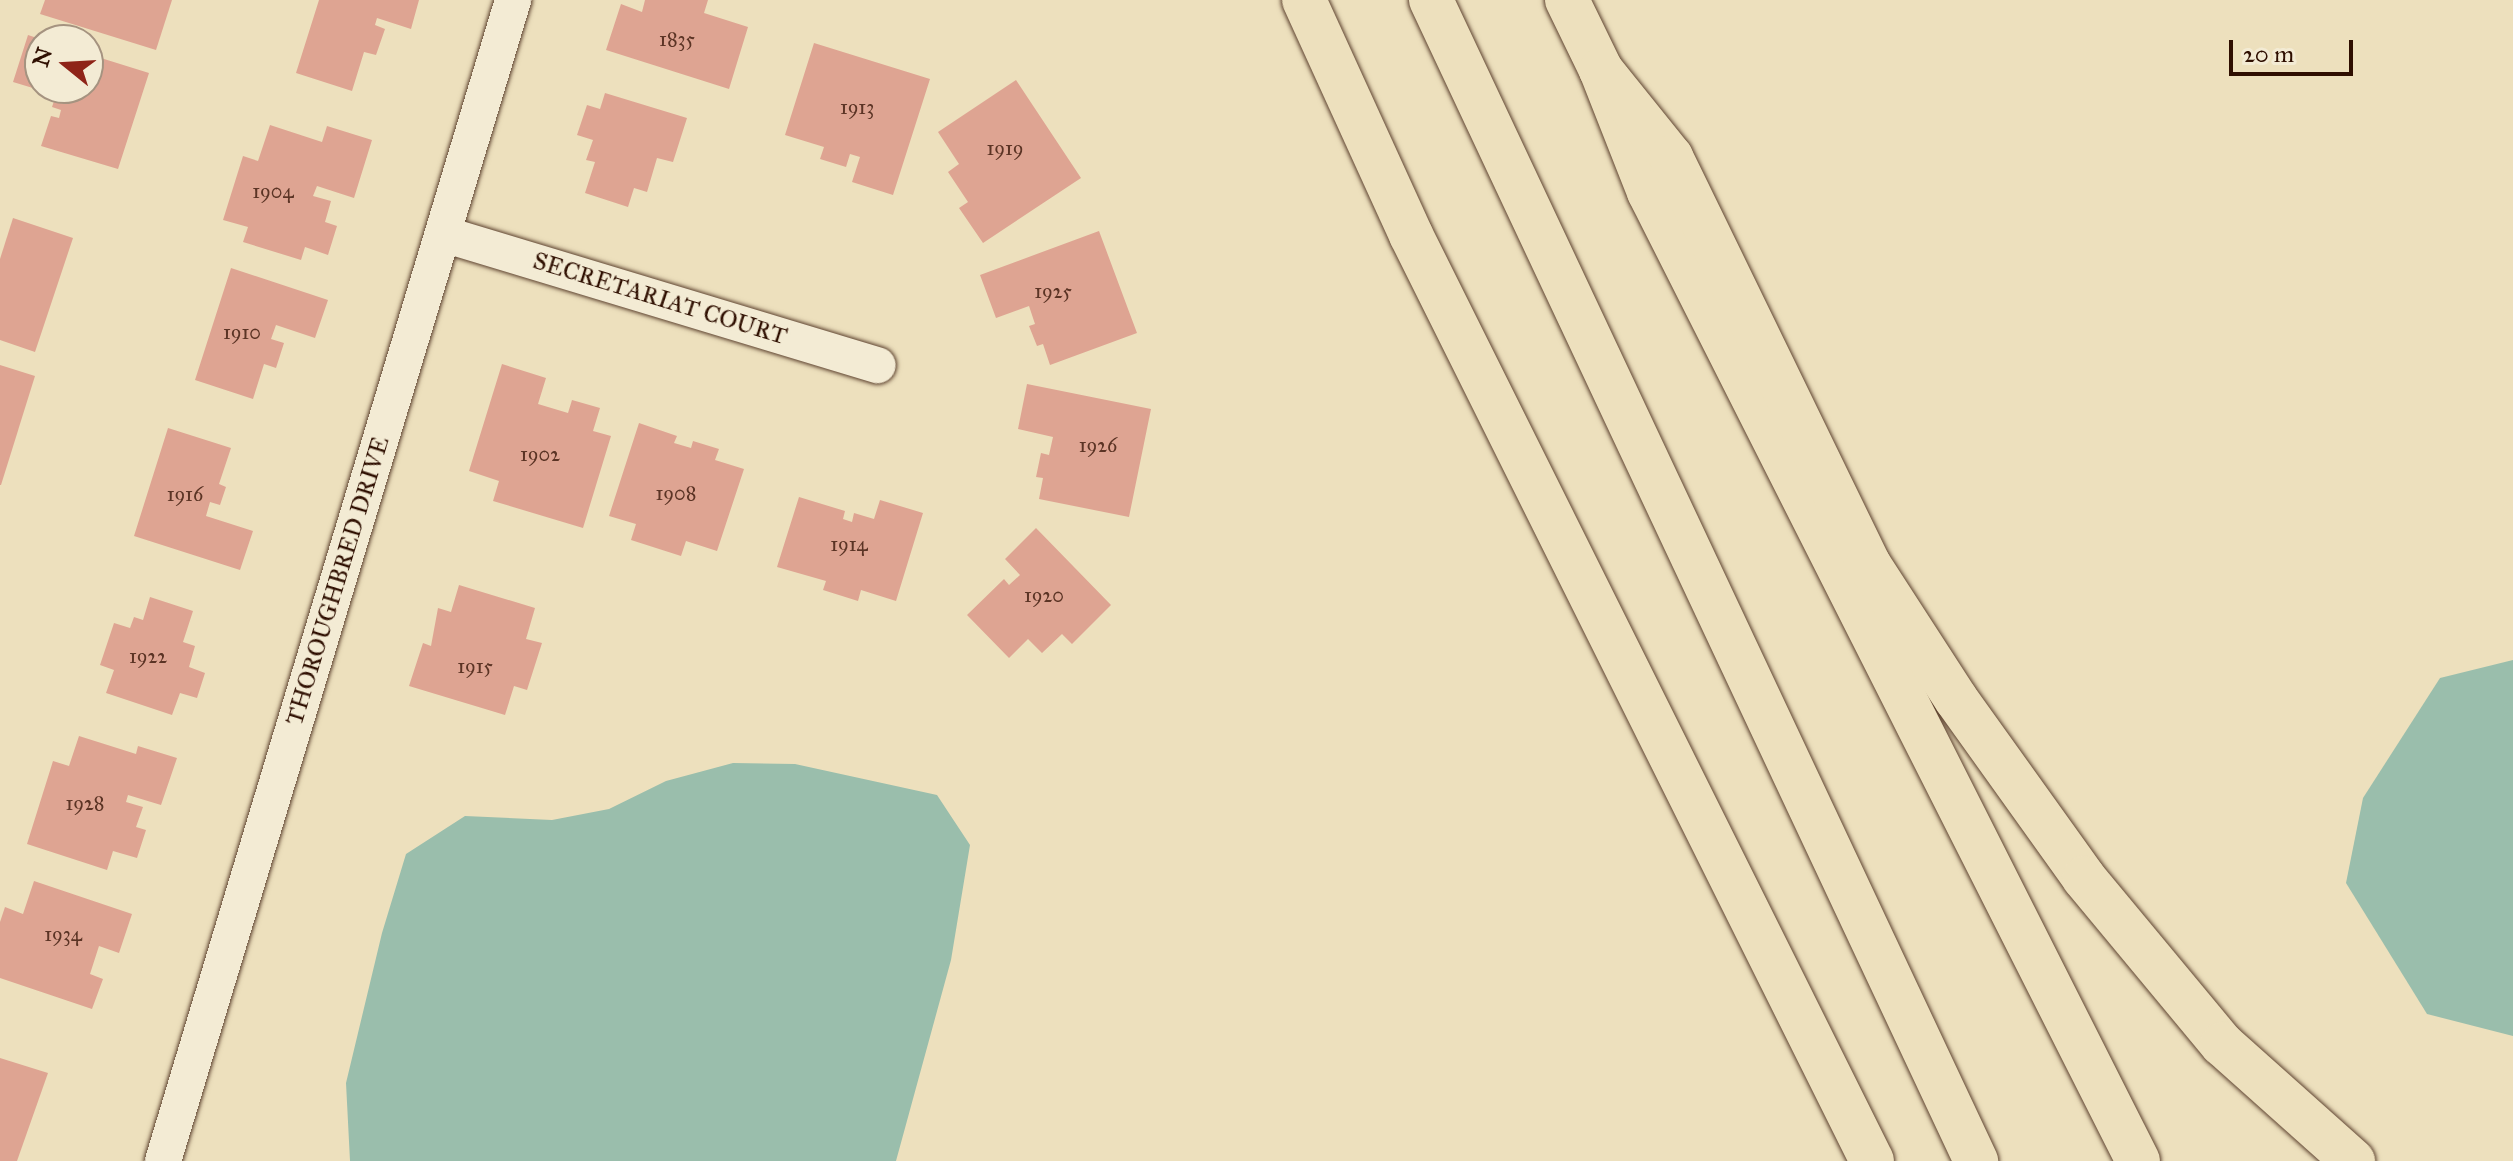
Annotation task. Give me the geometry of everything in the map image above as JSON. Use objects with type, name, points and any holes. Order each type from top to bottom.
[{"type":"highway","points":[[1304,0],[1411,235],[1872,1161]]},
{"type":"highway","points":[[1431,0],[1976,1161]]},
{"type":"highway","points":[[1567,0],[1601,70],[1649,192],[2138,1161]]},
{"type":"highway","points":[[1601,70],[1671,157],[1868,563],[1956,699],[2084,878],[2222,1044],[2353,1161]]},
{"type":"street","name":"THOROUGHBRED DRIVE","points":[[163,1161],[513,0]]},
{"type":"street","name":"SECRETARIAT COURT","points":[[443,234],[878,365]]},
{"type":"shaded area","points":[[2513,660],[2513,1036],[2427,1014],[2346,883],[2363,798],[2440,678]]},
{"type":"shaded area","points":[[733,763],[795,764],[937,795],[970,845],[951,960],[896,1161],[350,1161],[346,1083],[382,933],[406,854],[465,816],[552,820],[609,809],[666,781]]},
{"type":"building","points":[[45,0],[172,0],[156,50],[104,34],[104,24],[72,24],[40,14]]},
{"type":"building","points":[[319,0],[419,0],[411,29],[377,18],[375,25],[385,29],[376,55],[364,52],[352,91],[296,73]]},
{"type":"building","points":[[645,0],[708,0],[704,13],[748,27],[729,89],[606,50],[621,4],[642,12]]},
{"type":"building","points":[[814,43],[930,79],[893,195],[852,182],[860,157],[850,154],[846,167],[820,159],[824,147],[785,135]]},
{"type":"building","points":[[24,48],[24,85],[13,82]]},
{"type":"building","points":[[104,59],[149,73],[118,169],[41,146],[51,116],[59,118],[61,110],[52,107],[53,104],[104,104]]},
{"type":"building","points":[[1016,80],[1081,178],[983,243],[959,208],[968,202],[948,172],[959,164],[938,132]]},
{"type":"building","points":[[605,93],[687,118],[673,162],[657,158],[647,192],[634,188],[628,207],[585,193],[595,162],[586,160],[593,140],[577,135],[587,105],[600,109]]},
{"type":"building","points":[[270,125],[322,142],[327,126],[372,140],[354,198],[317,186],[313,196],[331,201],[325,222],[337,226],[328,255],[305,247],[301,260],[243,242],[248,227],[223,220],[243,156],[258,161]]},
{"type":"building","points":[[13,218],[73,238],[35,352],[0,340],[0,259]]},
{"type":"building","points":[[1099,231],[1137,333],[1050,365],[1043,344],[1037,346],[1029,326],[1035,324],[1029,306],[996,318],[980,275]]},
{"type":"building","points":[[231,268],[328,300],[315,338],[276,325],[271,339],[284,343],[276,368],[264,364],[253,399],[195,380]]},
{"type":"building","points":[[502,364],[546,378],[538,404],[568,413],[572,400],[600,408],[593,431],[611,436],[583,528],[493,501],[499,481],[469,471]]},
{"type":"building","points":[[0,365],[35,376],[1,485],[0,485]]},
{"type":"building","points":[[1027,384],[1151,409],[1129,517],[1039,499],[1043,478],[1036,477],[1041,453],[1049,455],[1053,437],[1018,429]]},
{"type":"building","points":[[639,423],[677,436],[674,443],[691,448],[693,441],[719,449],[715,460],[744,469],[717,551],[686,541],[681,556],[631,540],[636,524],[609,516]]},
{"type":"building","points":[[168,428],[231,448],[219,484],[226,487],[220,505],[210,502],[206,516],[253,531],[240,570],[134,536]]},
{"type":"building","points":[[799,497],[845,511],[843,519],[852,522],[854,513],[874,519],[880,500],[923,513],[896,601],[861,590],[858,601],[823,590],[826,581],[777,567]]},
{"type":"building","points":[[1036,528],[1111,605],[1072,644],[1062,634],[1042,653],[1028,639],[1009,658],[967,615],[1004,579],[1009,585],[1020,575],[1005,559]]},
{"type":"building","points":[[459,585],[535,608],[526,639],[542,643],[527,690],[514,686],[505,715],[409,686],[423,643],[431,646],[438,608],[451,612]]},
{"type":"building","points":[[150,597],[193,611],[183,642],[195,646],[189,667],[205,673],[197,698],[180,693],[172,715],[106,693],[114,670],[100,665],[114,623],[130,628],[134,617],[143,620]]},
{"type":"building","points":[[79,736],[136,754],[138,746],[177,758],[161,805],[128,795],[126,802],[143,807],[136,827],[146,830],[137,858],[113,851],[107,870],[27,844],[53,761],[69,766]]},
{"type":"building","points":[[34,881],[132,914],[119,953],[99,946],[90,974],[103,979],[92,1009],[0,978],[0,922],[5,907],[23,914]]},
{"type":"building","points":[[0,1058],[48,1073],[17,1161],[0,1161]]}]
